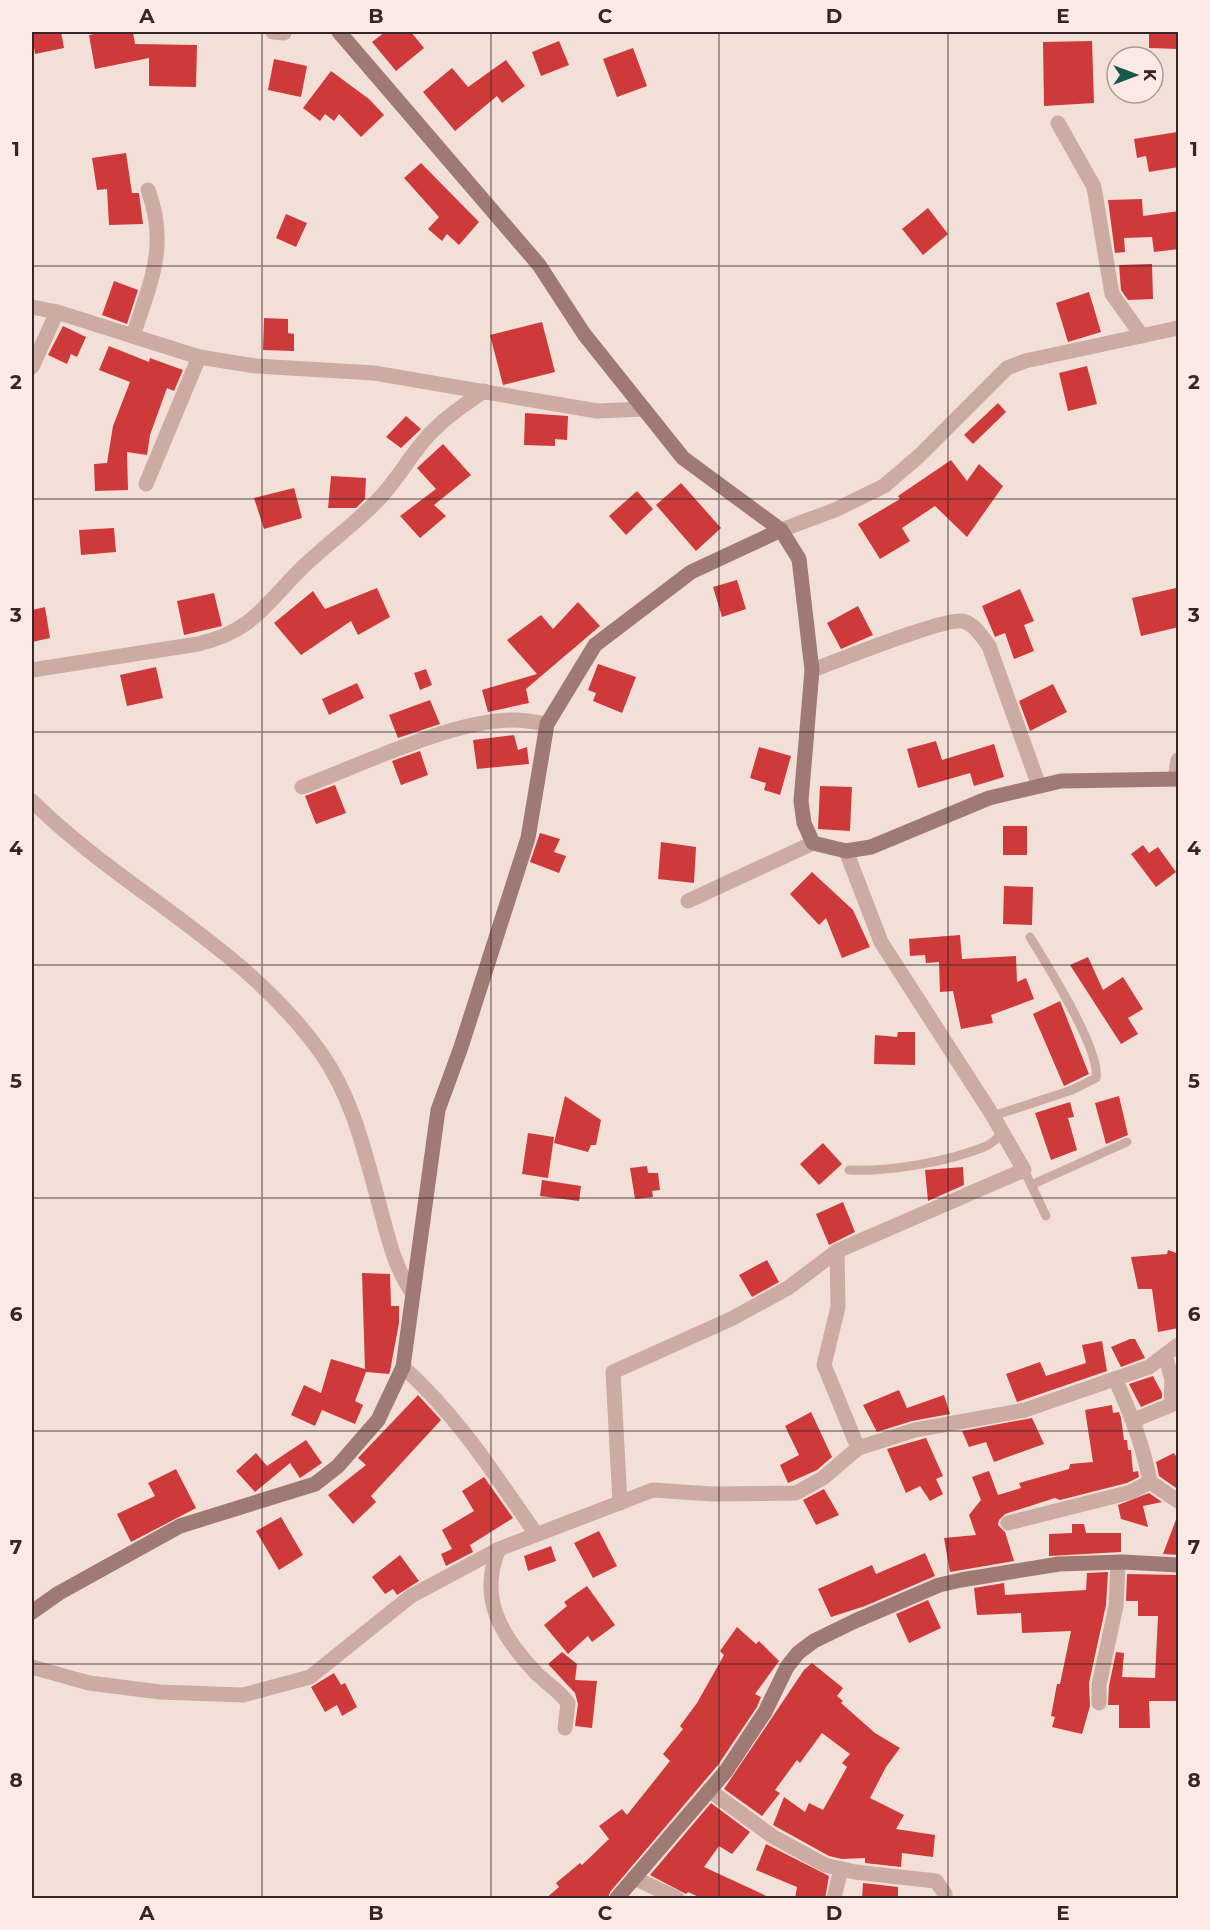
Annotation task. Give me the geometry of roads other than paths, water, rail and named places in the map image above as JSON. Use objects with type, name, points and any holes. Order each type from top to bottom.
[{"type":"street","points":[[339,32],[539,266],[584,334],[684,458],[781,530],[799,560],[812,670],[801,801],[804,823],[813,843]]},
{"type":"street","points":[[1058,123],[1094,188],[1112,294],[1142,336]]},
{"type":"street","points":[[133,336],[158,253],[158,223],[148,190]]},
{"type":"street","points":[[32,308],[57,312],[199,357],[256,366],[374,374],[597,411],[644,409]]},
{"type":"street","points":[[32,367],[57,312]]},
{"type":"street","points":[[32,1612],[59,1593],[180,1526],[315,1484],[338,1466],[378,1420],[403,1367],[438,1110],[461,1047],[528,838],[547,724],[595,645],[691,572],[781,530],[835,510],[884,486],[919,456],[1007,368],[1025,361],[1179,328]]},
{"type":"street","points":[[146,484],[199,357]]},
{"type":"street","points":[[32,670],[198,644],[221,638],[239,629],[260,615],[304,566],[380,499],[435,430],[484,391]]},
{"type":"street","points":[[812,670],[940,625],[963,621],[976,629],[989,646],[1039,786]]},
{"type":"street","points":[[302,787],[419,741],[453,732],[515,720],[547,724]]},
{"type":"street","points":[[688,901],[813,843],[846,851],[871,847],[989,798],[1062,781],[1177,779],[1179,760]]},
{"type":"street","points":[[32,801],[117,872],[206,938],[249,974],[287,1011],[322,1054],[349,1103],[363,1144],[390,1248],[402,1277],[412,1293]]},
{"type":"street","points":[[620,1503],[613,1372],[731,1319],[788,1288],[837,1251],[1024,1170],[993,1116],[881,942],[846,851]]},
{"type":"street","points":[[837,1251],[838,1307],[824,1365],[858,1448]]},
{"type":"street","points":[[32,1667],[89,1683],[160,1692],[243,1695],[310,1677],[411,1596],[499,1549],[536,1534],[653,1490],[712,1494],[796,1493],[823,1478],[858,1448],[915,1430],[1025,1410],[1149,1367],[1179,1346]]},
{"type":"street","points":[[1134,1420],[1171,1405],[1172,1380],[1166,1355]]},
{"type":"street","points":[[403,1367],[425,1387],[462,1428],[536,1534]]},
{"type":"street","points":[[1115,1379],[1134,1420],[1143,1447],[1150,1482],[1179,1501]]},
{"type":"street","points":[[1008,1523],[1131,1492],[1150,1482]]},
{"type":"street","points":[[499,1549],[491,1566],[490,1587],[496,1617],[509,1642],[568,1703],[565,1728]]},
{"type":"street","points":[[1099,1703],[1099,1686],[1116,1606],[1118,1562]]},
{"type":"street","points":[[617,1899],[726,1771],[765,1712],[788,1667],[798,1653],[814,1641],[855,1620],[939,1585],[1059,1564],[1118,1562],[1179,1565]]},
{"type":"street","points":[[710,1790],[772,1836],[825,1865],[936,1881],[945,1894]]},
{"type":"street","points":[[834,1899],[841,1869]]},
{"type":"street","points":[[634,1878],[677,1899]]},
{"type":"lane","points":[[993,1116],[1072,1090],[1096,1078],[1095,1061],[1084,1036],[1058,982],[1030,937]]},
{"type":"lane","points":[[849,1170],[886,1170],[914,1165],[986,1147],[1003,1133]]},
{"type":"lane","points":[[1031,1185],[1127,1142]]},
{"type":"lane","points":[[1024,1170],[1046,1216]]}]
